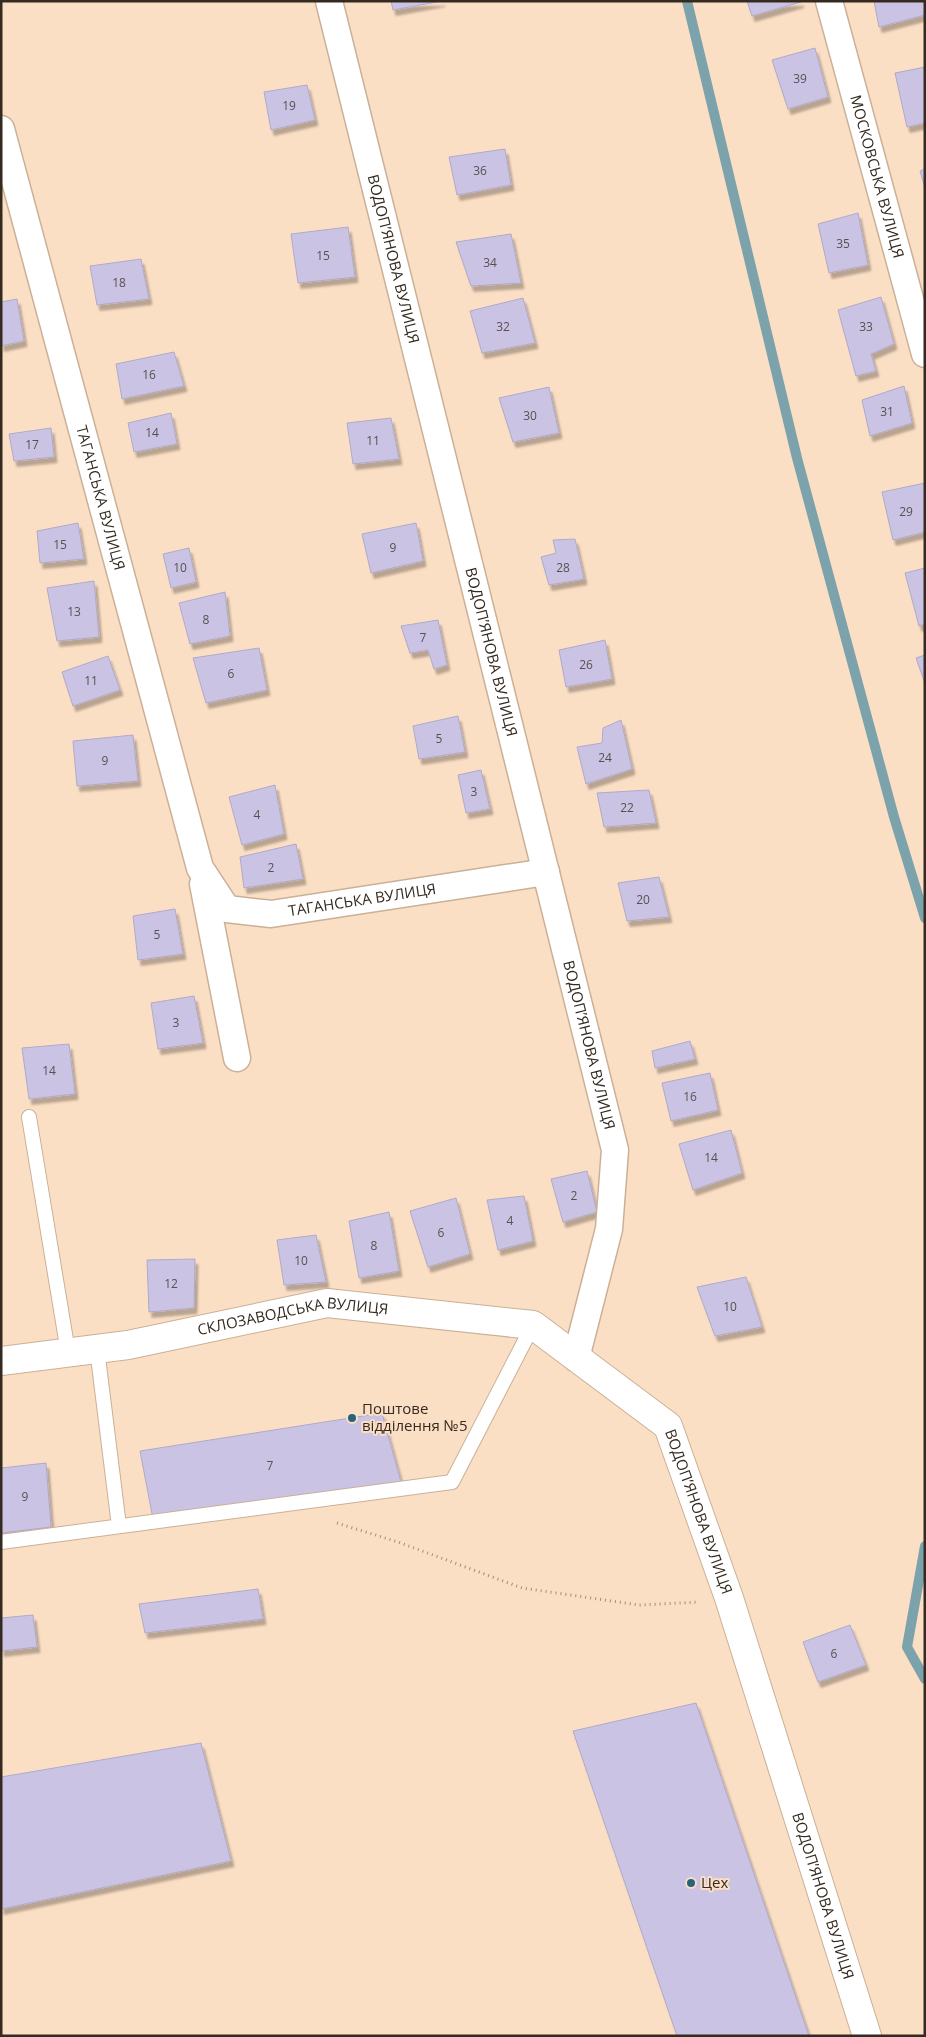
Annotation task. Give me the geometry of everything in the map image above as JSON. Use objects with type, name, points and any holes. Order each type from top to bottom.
[{"type":"street","name":"ВОДОП’ЯНОВА ВУЛИЦЯ","points":[[329,1],[614,1150],[609,1229],[576,1358],[668,1426],[729,1598],[867,2036]]},
{"type":"street","name":"МОСКОВСЬКА ВУЛИЦЯ","points":[[829,1],[925,354]]},
{"type":"street","name":"ТАГАНСЬКА ВУЛИЦЯ","points":[[1,129],[200,868],[237,1058]]},
{"type":"street","name":"ТАГАНСЬКА ВУЛИЦЯ","points":[[200,868],[226,909],[271,914],[546,872]]},
{"type":"street","name":"СКЛОЗАВОДСЬКА ВУЛИЦЯ","points":[[1,1361],[128,1345],[327,1303],[533,1325]]},
{"type":"street","points":[[533,1325],[576,1358]]},
{"type":"lane","points":[[29,1117],[68,1352]]},
{"type":"lane","points":[[1,1542],[452,1482],[533,1325]]},
{"type":"lane","points":[[97,1349],[119,1526]]},
{"type":"path","points":[[334,1522],[398,1542],[522,1588],[639,1605],[706,1602]]},
{"type":"building","points":[[391,1],[442,1],[393,10]]},
{"type":"building","points":[[747,1],[801,1],[801,2],[752,16]]},
{"type":"building","points":[[874,1],[925,1],[925,15],[879,27]]},
{"type":"building","points":[[815,48],[828,97],[788,109],[772,60]]},
{"type":"building","points":[[925,67],[925,123],[907,127],[895,73]]},
{"type":"building","points":[[307,85],[315,120],[271,130],[264,92]]},
{"type":"building","points":[[505,149],[511,185],[457,195],[449,157]]},
{"type":"building","points":[[925,169],[925,188],[920,171]]},
{"type":"building","points":[[858,213],[868,265],[829,273],[818,224]]},
{"type":"building","points":[[348,227],[355,277],[298,283],[291,234]]},
{"type":"building","points":[[511,234],[521,283],[471,286],[456,242]]},
{"type":"building","points":[[141,259],[149,299],[97,305],[90,266]]},
{"type":"building","points":[[881,297],[894,344],[871,354],[876,371],[856,376],[838,310]]},
{"type":"building","points":[[523,298],[535,343],[482,353],[470,311]]},
{"type":"building","points":[[17,299],[24,341],[1,346],[1,302]]},
{"type":"building","points":[[174,352],[184,386],[122,399],[116,364]]},
{"type":"building","points":[[904,386],[912,423],[870,436],[862,400]]},
{"type":"building","points":[[549,387],[559,433],[513,442],[499,398]]},
{"type":"building","points":[[171,413],[177,444],[134,452],[128,423]]},
{"type":"building","points":[[391,418],[399,459],[353,464],[347,423]]},
{"type":"building","points":[[51,428],[54,457],[14,461],[9,434]]},
{"type":"building","points":[[925,483],[925,532],[893,540],[882,492]]},
{"type":"building","points":[[78,523],[84,559],[40,563],[37,531]]},
{"type":"building","points":[[416,523],[423,561],[371,573],[362,534]]},
{"type":"building","points":[[575,539],[584,579],[549,585],[541,557],[556,553],[553,540]]},
{"type":"building","points":[[189,548],[196,582],[171,588],[163,554]]},
{"type":"building","points":[[925,568],[925,624],[919,626],[905,573]]},
{"type":"building","points":[[94,581],[99,637],[57,641],[47,588]]},
{"type":"building","points":[[225,592],[230,636],[190,644],[179,603]]},
{"type":"building","points":[[438,620],[447,665],[434,669],[428,650],[410,653],[401,626]]},
{"type":"building","points":[[605,640],[612,679],[566,687],[559,650]]},
{"type":"building","points":[[259,648],[267,690],[206,703],[193,658]]},
{"type":"building","points":[[925,655],[925,683],[916,658]]},
{"type":"building","points":[[108,656],[120,690],[73,706],[62,672]]},
{"type":"building","points":[[458,716],[465,752],[419,759],[413,726]]},
{"type":"building","points":[[621,720],[632,769],[586,784],[577,747],[602,743],[603,728]]},
{"type":"building","points":[[133,735],[138,781],[77,786],[73,741]]},
{"type":"building","points":[[481,770],[490,809],[466,813],[458,775]]},
{"type":"building","points":[[275,785],[284,834],[242,845],[229,797]]},
{"type":"building","points":[[649,790],[656,823],[604,827],[597,793]]},
{"type":"building","points":[[296,844],[303,879],[244,888],[240,857]]},
{"type":"building","points":[[659,877],[669,917],[627,921],[618,883]]},
{"type":"building","points":[[175,909],[183,954],[138,960],[133,916]]},
{"type":"building","points":[[194,996],[203,1043],[158,1049],[151,1003]]},
{"type":"building","points":[[690,1041],[695,1059],[655,1068],[652,1051]]},
{"type":"building","points":[[69,1044],[75,1094],[29,1099],[22,1048]]},
{"type":"building","points":[[710,1073],[718,1110],[671,1121],[662,1083]]},
{"type":"building","points":[[731,1130],[742,1173],[693,1190],[679,1144]]},
{"type":"building","points":[[587,1171],[597,1212],[563,1222],[551,1179]]},
{"type":"building","points":[[524,1196],[533,1241],[498,1250],[487,1200]]},
{"type":"building","points":[[456,1198],[470,1254],[428,1267],[410,1211]]},
{"type":"building","points":[[389,1212],[399,1271],[359,1278],[349,1221]]},
{"type":"building","points":[[316,1235],[326,1282],[284,1285],[277,1240]]},
{"type":"building","points":[[195,1259],[194,1308],[149,1312],[147,1260]]},
{"type":"building","points":[[746,1277],[762,1327],[715,1336],[697,1287]]},
{"type":"building","points":[[382,1413],[401,1482],[153,1519],[140,1451]]},
{"type":"building","points":[[46,1463],[51,1527],[1,1533],[1,1468]]},
{"type":"building","points":[[258,1589],[263,1619],[145,1633],[139,1604]]},
{"type":"building","points":[[33,1615],[37,1647],[1,1651],[1,1618]]},
{"type":"building","points":[[850,1625],[866,1665],[818,1682],[803,1642]]},
{"type":"building","name":"Цех","points":[[696,1703],[809,2036],[677,2036],[573,1731]]},
{"type":"building","points":[[201,1743],[231,1861],[1,1909],[1,1777]]},
{"type":"waterway","points":[[687,1],[797,458],[894,817],[925,918]]},
{"type":"waterway","points":[[925,1546],[907,1647],[925,1679]]},
{"type":"place","name":"Поштове відділення №5","points":[[352,1418]]},
{"type":"place","name":"Цех","points":[[691,1883]]}]
